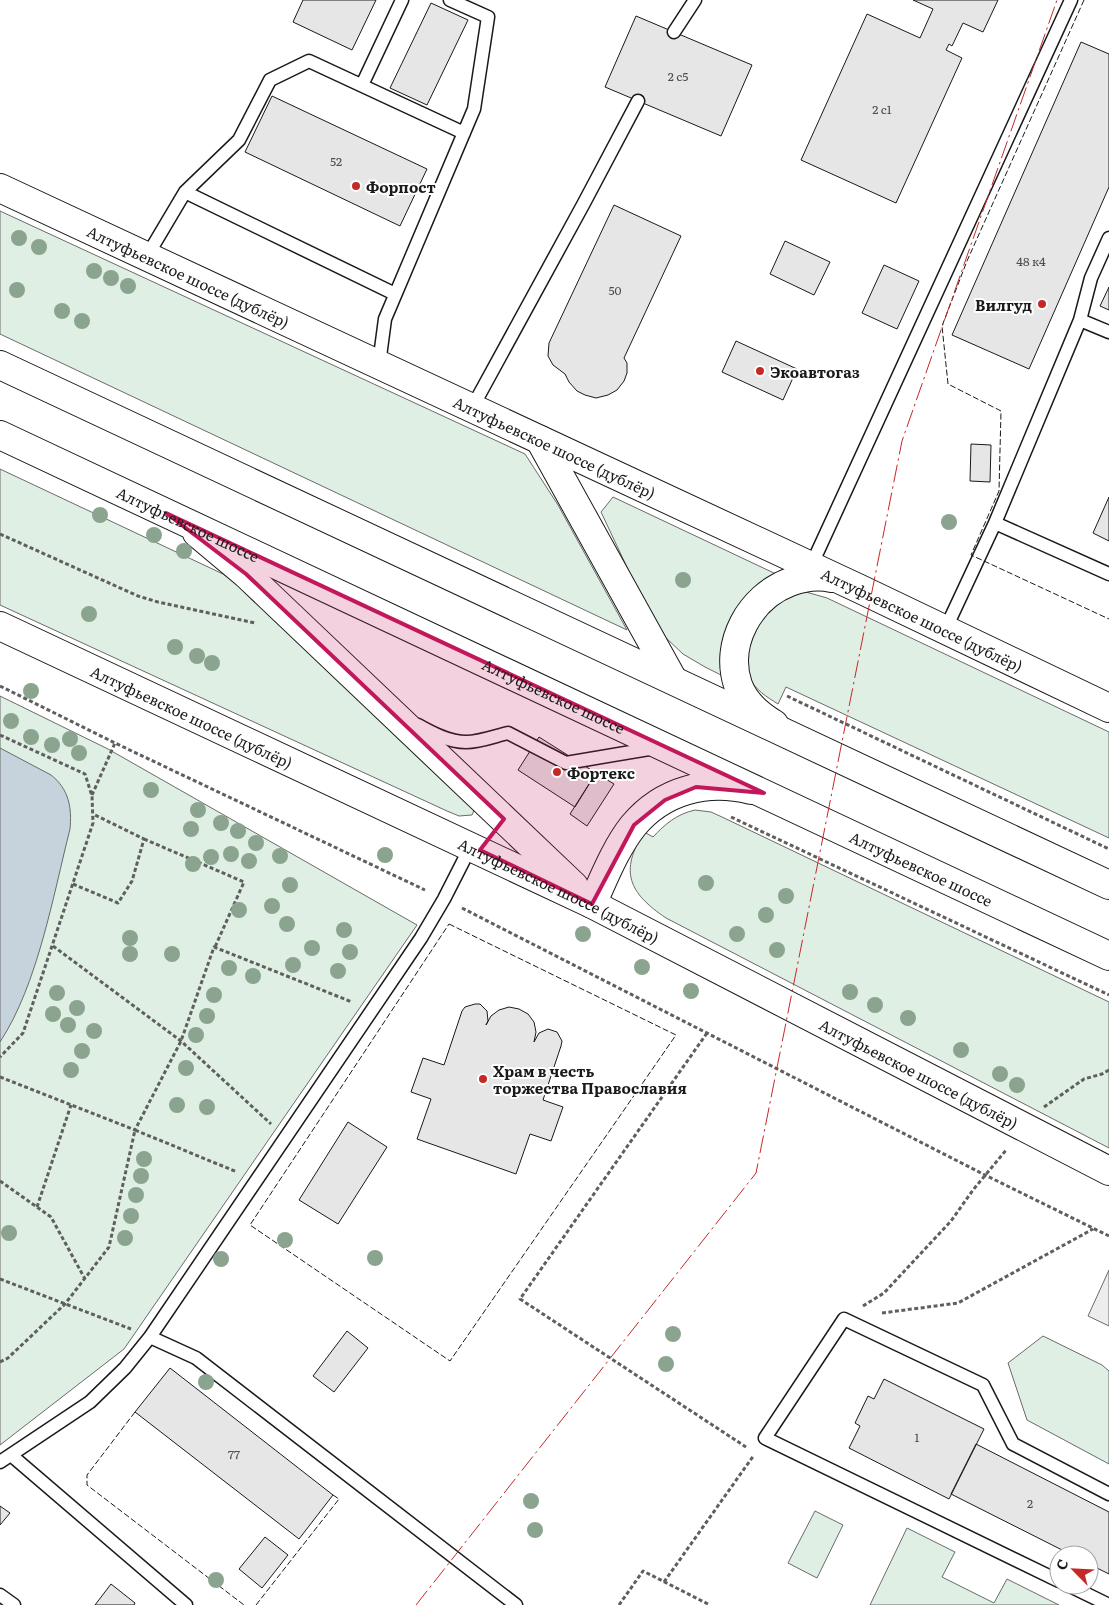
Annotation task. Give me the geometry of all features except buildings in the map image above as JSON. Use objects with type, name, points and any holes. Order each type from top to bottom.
[{"type":"main road","name":"Алтуфьевское шоссе (дублёр)","points":[[0,188],[841,580],[1109,708]]},
{"type":"main road","points":[[0,365],[1109,885]]},
{"type":"main road","name":"Алтуфьевское шоссе","points":[[0,435],[1109,956]]},
{"type":"main road","points":[[540,440],[673,680]]},
{"type":"main road","points":[[166,513],[206,539],[246,574],[592,904],[615,856],[634,825],[650,810],[665,800],[681,791],[696,787],[715,786],[747,789],[764,793]]},
{"type":"main road","points":[[792,736],[757,712],[746,700],[738,686],[734,668],[734,653],[740,631],[745,619],[761,599],[781,585],[798,579],[814,577],[841,580]]},
{"type":"main road","name":"Алтуфьевское шоссе (дублёр)","points":[[0,626],[592,904],[1109,1171]]},
{"type":"main road","points":[[476,848],[504,820]]},
{"type":"lane","points":[[362,85],[402,0]]},
{"type":"lane","points":[[379,364],[385,319],[474,109],[488,17],[450,0]]},
{"type":"lane","points":[[674,32],[695,0]]},
{"type":"lane","points":[[811,566],[1071,0]]},
{"type":"lane","points":[[147,256],[185,192],[238,140],[270,80],[309,61],[464,132]]},
{"type":"lane","points":[[472,408],[638,101]]},
{"type":"lane","points":[[185,192],[395,294]]},
{"type":"lane","points":[[945,630],[995,523],[1080,320],[1091,278],[1109,238]]},
{"type":"lane","points":[[1080,320],[1109,332]]},
{"type":"lane","points":[[995,523],[1109,574]]},
{"type":"lane","points":[[387,709],[434,734],[451,740],[466,742],[508,733],[566,763],[665,746]]},
{"type":"lane","points":[[0,1462],[90,1402],[125,1368],[150,1337],[421,938],[476,848]]},
{"type":"lane","points":[[1049,1576],[765,1438],[844,1318],[983,1385],[1013,1444],[1109,1494]]},
{"type":"lane","points":[[150,1337],[196,1358],[516,1605]]},
{"type":"lane","points":[[11,1455],[186,1605]]},
{"type":"lane","points":[[0,1595],[14,1605]]},
{"type":"lane","points":[[1088,1595],[1109,1605]]},
{"type":"path","points":[[0,534],[138,596],[261,624]]},
{"type":"path","points":[[0,686],[115,743],[444,899],[985,1175],[1109,1236]]},
{"type":"path","points":[[787,696],[1109,849]]},
{"type":"path","points":[[0,734],[85,774],[92,796],[93,814],[93,823],[24,1033],[0,1057]]},
{"type":"path","points":[[92,796],[115,743]]},
{"type":"path","points":[[724,813],[1109,995]]},
{"type":"path","points":[[0,1362],[8,1358],[65,1304],[109,1247],[135,1130],[181,1041],[214,947],[216,947],[244,882],[144,839],[93,814]]},
{"type":"path","points":[[73,884],[118,903],[132,881],[144,839]]},
{"type":"path","points":[[53,946],[181,1041],[286,1138]]},
{"type":"path","points":[[216,947],[372,1010]]},
{"type":"path","points":[[708,1033],[520,1300],[755,1453]]},
{"type":"path","points":[[844,1318],[884,1293],[951,1221],[985,1175],[1044,1106],[1084,1079],[1109,1070]]},
{"type":"path","points":[[0,1077],[258,1180]]},
{"type":"path","points":[[37,1207],[71,1105]]},
{"type":"path","points":[[0,1181],[51,1217],[85,1279]]},
{"type":"path","points":[[844,1318],[958,1303],[1094,1229]]},
{"type":"path","points":[[0,1279],[150,1337]]},
{"type":"path","points":[[664,1582],[765,1438]]},
{"type":"path","points":[[619,1605],[643,1571],[710,1605]]},
{"type":"highlighted area","points":[[166,513],[764,793],[696,787],[665,800],[634,825],[592,904],[480,850],[504,819],[246,574]]},
{"type":"green space","points":[[0,211],[525,454],[558,505],[627,630],[0,334]]},
{"type":"green space","points":[[0,469],[223,574],[259,600],[475,808],[472,815],[459,816],[447,811],[0,605]]},
{"type":"green space","points":[[613,497],[776,574],[751,593],[733,616],[726,630],[723,644],[721,660],[723,676],[683,654],[664,636],[649,614],[601,512]]},
{"type":"green space","points":[[806,592],[827,598],[1109,732],[1109,838],[786,687],[778,704],[762,693],[752,682],[747,668],[747,658],[752,637],[763,617],[778,602],[791,595]]},
{"type":"green space","points":[[0,696],[108,749],[417,925],[124,1349],[0,1445]]},
{"type":"green space","points":[[695,810],[711,812],[722,817],[1109,1002],[1109,1148],[666,918],[653,909],[643,900],[632,881],[630,870],[636,846],[644,832],[653,837],[672,820]]},
{"type":"green space","points":[[1043,1336],[1102,1365],[1109,1371],[1109,1464],[1027,1420],[1008,1363]]},
{"type":"green space","points":[[815,1511],[843,1525],[817,1578],[788,1563]]},
{"type":"green space","points":[[907,1528],[955,1552],[942,1577],[994,1603],[1007,1579],[1059,1605],[870,1605]]},
{"type":"shaded area","points":[[0,748],[57,780],[62,786],[70,806],[70,829],[43,939],[34,967],[25,994],[0,1042]]},
{"type":"shaded area","points":[[1109,1270],[1109,1326],[1088,1316]]},
{"type":"fence","points":[[1084,0],[967,261],[942,326],[948,384],[1001,411],[999,491],[971,555],[1109,619]]},
{"type":"fence","points":[[449,924],[676,1035],[450,1361],[250,1225],[449,924]]},
{"type":"fence","points":[[135,1412],[87,1475],[87,1485],[244,1605]]},
{"type":"fence","points":[[256,1605],[339,1499],[333,1495]]},
{"type":"power","points":[[416,1605],[756,1173],[902,441],[1057,0]]},
{"type":"place","name":"Форпост","points":[[356,186]]},
{"type":"place","name":"Вилгуд","points":[[1042,304]]},
{"type":"place","name":"Экоавтогаз","points":[[760,371]]},
{"type":"place","name":"Фортекс","points":[[557,772]]},
{"type":"place","name":"Храм в честь торжества Православия","points":[[483,1079]]}]
